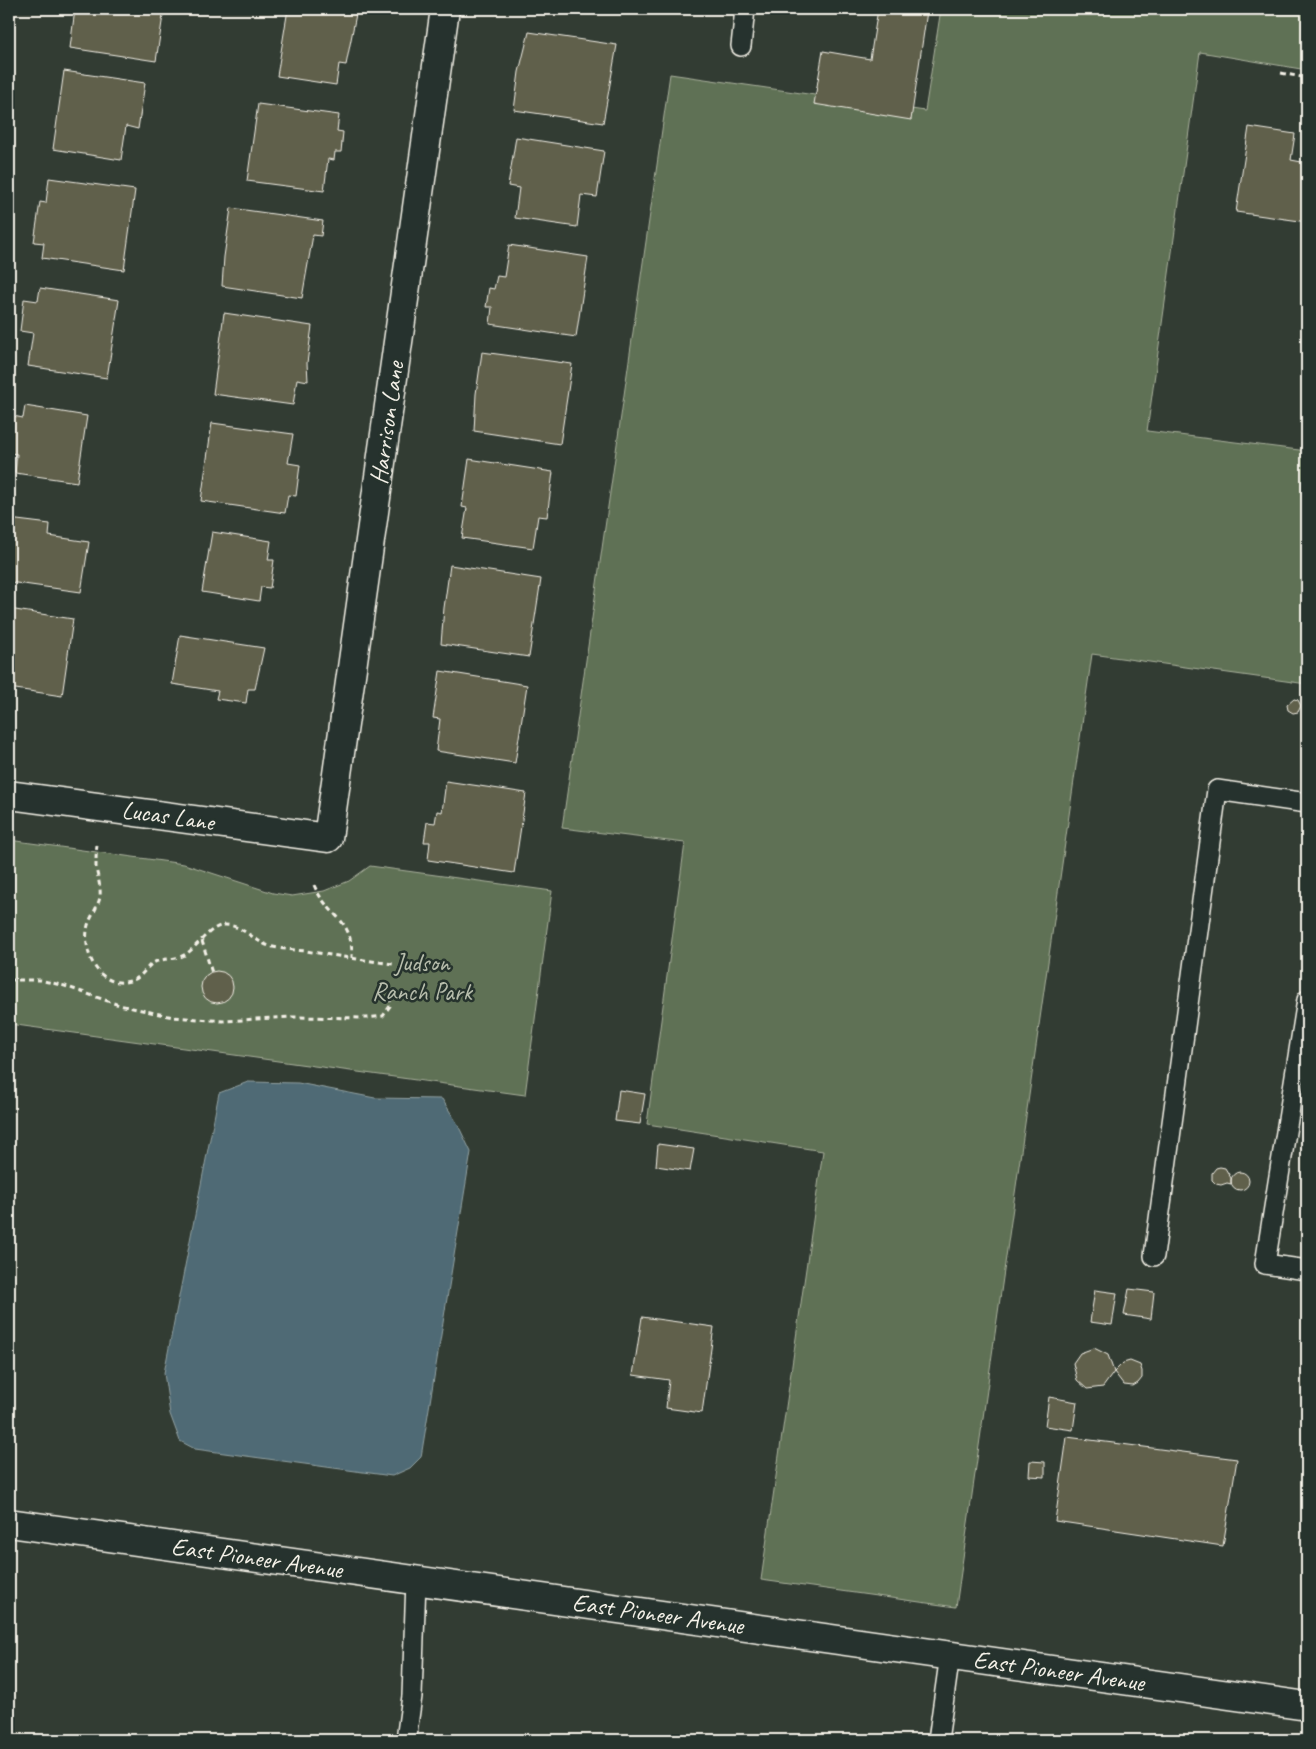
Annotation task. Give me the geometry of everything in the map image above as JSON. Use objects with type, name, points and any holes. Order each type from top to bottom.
[{"type":"street","name":"Harrison Lane","points":[[328,838],[446,9]]},
{"type":"street","name":"Lucas Lane","points":[[9,795],[328,838]]},
{"type":"street","name":"East Pioneer Avenue","points":[[9,1523],[1307,1706]]},
{"type":"lane","points":[[741,46],[745,9]]},
{"type":"lane","points":[[1154,1256],[1217,790],[1307,803]]},
{"type":"lane","points":[[1307,1000],[1265,1264],[1307,1270]]},
{"type":"lane","points":[[406,1740],[412,1696],[416,1580]]},
{"type":"lane","points":[[938,1740],[950,1655]]},
{"type":"path","points":[[1281,73],[1307,78]]},
{"type":"path","points":[[98,845],[96,868],[100,882],[100,899],[88,926],[86,948],[90,960],[97,971],[114,981],[134,980],[153,963],[177,959],[185,955],[218,927],[224,925],[247,932],[270,946],[392,964]]},
{"type":"path","points":[[314,886],[325,904],[348,930],[352,944],[352,958]]},
{"type":"path","points":[[202,941],[212,973]]},
{"type":"path","points":[[9,980],[40,980],[65,986],[119,1005],[173,1017],[224,1021],[291,1017],[367,1018],[383,1016],[390,1006],[390,999]]},
{"type":"green space","points":[[941,9],[1307,9],[1307,70],[1200,52],[1147,431],[1307,451],[1307,684],[1092,654],[956,1607],[761,1580],[823,1151],[647,1124],[685,843],[562,828],[670,74],[925,111]]},
{"type":"green space","name":"Judson Ranch Park","points":[[9,840],[184,864],[273,893],[292,896],[324,891],[349,881],[370,866],[552,891],[525,1095],[9,1024]]},
{"type":"water","points":[[248,1082],[298,1083],[375,1098],[442,1099],[457,1123],[471,1152],[421,1457],[410,1468],[392,1476],[195,1449],[180,1441],[170,1414],[164,1373],[219,1093]]},
{"type":"building","points":[[75,9],[164,9],[156,61],[70,48]]},
{"type":"building","points":[[288,9],[357,9],[346,65],[339,64],[336,85],[277,76]]},
{"type":"building","points":[[568,9],[602,9],[601,14]]},
{"type":"building","points":[[878,9],[915,9],[927,11],[911,120],[814,104],[823,51],[870,59]]},
{"type":"building","points":[[529,32],[617,45],[603,123],[514,110],[519,72]]},
{"type":"building","points":[[64,71],[145,83],[138,129],[126,126],[121,160],[53,149]]},
{"type":"building","points":[[258,104],[339,115],[337,131],[343,132],[341,152],[335,152],[334,160],[328,159],[324,191],[247,181]]},
{"type":"building","points":[[1249,127],[1295,134],[1291,160],[1307,163],[1307,222],[1236,212]]},
{"type":"building","points":[[516,137],[604,151],[597,197],[581,195],[577,227],[515,218],[519,188],[508,186]]},
{"type":"building","points":[[49,178],[135,190],[124,270],[42,258],[44,243],[34,242],[40,202],[46,203]]},
{"type":"building","points":[[231,208],[323,221],[321,236],[313,235],[302,298],[222,286]]},
{"type":"building","points":[[509,245],[588,257],[576,337],[490,324],[492,307],[486,307],[489,288],[494,289],[497,276],[504,277]]},
{"type":"building","points":[[40,288],[119,300],[107,378],[28,366],[33,333],[20,331],[24,299],[38,301]]},
{"type":"building","points":[[224,313],[312,326],[307,363],[308,381],[297,379],[293,405],[213,394]]},
{"type":"building","points":[[482,352],[572,364],[560,444],[474,431],[476,394]]},
{"type":"building","points":[[25,406],[87,416],[77,482],[15,473],[17,454],[9,453],[13,416],[23,418]]},
{"type":"building","points":[[212,423],[293,434],[288,463],[300,465],[296,496],[288,495],[285,513],[201,501]]},
{"type":"building","points":[[469,459],[553,472],[547,517],[538,516],[533,548],[462,538],[467,508],[462,507]]},
{"type":"building","points":[[9,519],[50,524],[49,536],[89,542],[81,592],[9,582]]},
{"type":"building","points":[[212,532],[271,541],[268,560],[274,560],[270,588],[261,587],[259,601],[202,592]]},
{"type":"building","points":[[450,565],[541,579],[529,657],[441,644]]},
{"type":"building","points":[[9,609],[73,619],[62,696],[9,688]]},
{"type":"building","points":[[180,635],[264,648],[255,689],[248,689],[246,703],[216,699],[218,691],[172,684]]},
{"type":"building","points":[[440,671],[527,685],[515,763],[436,751],[440,719],[433,718]]},
{"type":"building","points":[[1294,699],[1298,700],[1301,706],[1298,712],[1293,713],[1288,710],[1287,705]]},
{"type":"building","points":[[446,781],[526,793],[514,873],[428,860],[430,842],[424,842],[427,822],[435,823],[437,811],[442,812]]},
{"type":"building","points":[[217,971],[223,972],[228,976],[232,981],[232,993],[228,998],[223,1002],[217,1003],[211,1002],[206,998],[202,993],[201,987],[202,981],[206,976],[211,972]]},
{"type":"building","points":[[619,1090],[645,1094],[640,1124],[615,1121]]},
{"type":"building","points":[[658,1144],[694,1149],[690,1171],[656,1166]]},
{"type":"building","points":[[1216,1168],[1225,1168],[1231,1178],[1231,1184],[1216,1184],[1212,1180],[1212,1173]]},
{"type":"building","points":[[1236,1172],[1244,1172],[1249,1177],[1247,1188],[1236,1190],[1231,1185],[1231,1177]]},
{"type":"building","points":[[1129,1289],[1154,1292],[1151,1319],[1124,1315]]},
{"type":"building","points":[[1095,1290],[1117,1293],[1112,1325],[1090,1322]]},
{"type":"building","points":[[642,1317],[714,1327],[702,1413],[666,1408],[669,1380],[633,1375]]},
{"type":"building","points":[[1094,1348],[1108,1355],[1114,1372],[1103,1387],[1087,1389],[1077,1380],[1073,1363],[1080,1353]]},
{"type":"building","points":[[1130,1361],[1140,1365],[1142,1371],[1142,1378],[1133,1386],[1124,1385],[1114,1372],[1123,1363]]},
{"type":"building","points":[[1049,1397],[1077,1402],[1073,1430],[1045,1426]]},
{"type":"building","points":[[1067,1437],[1237,1459],[1223,1546],[1055,1521]]},
{"type":"building","points":[[1030,1461],[1045,1462],[1045,1477],[1029,1476]]}]
